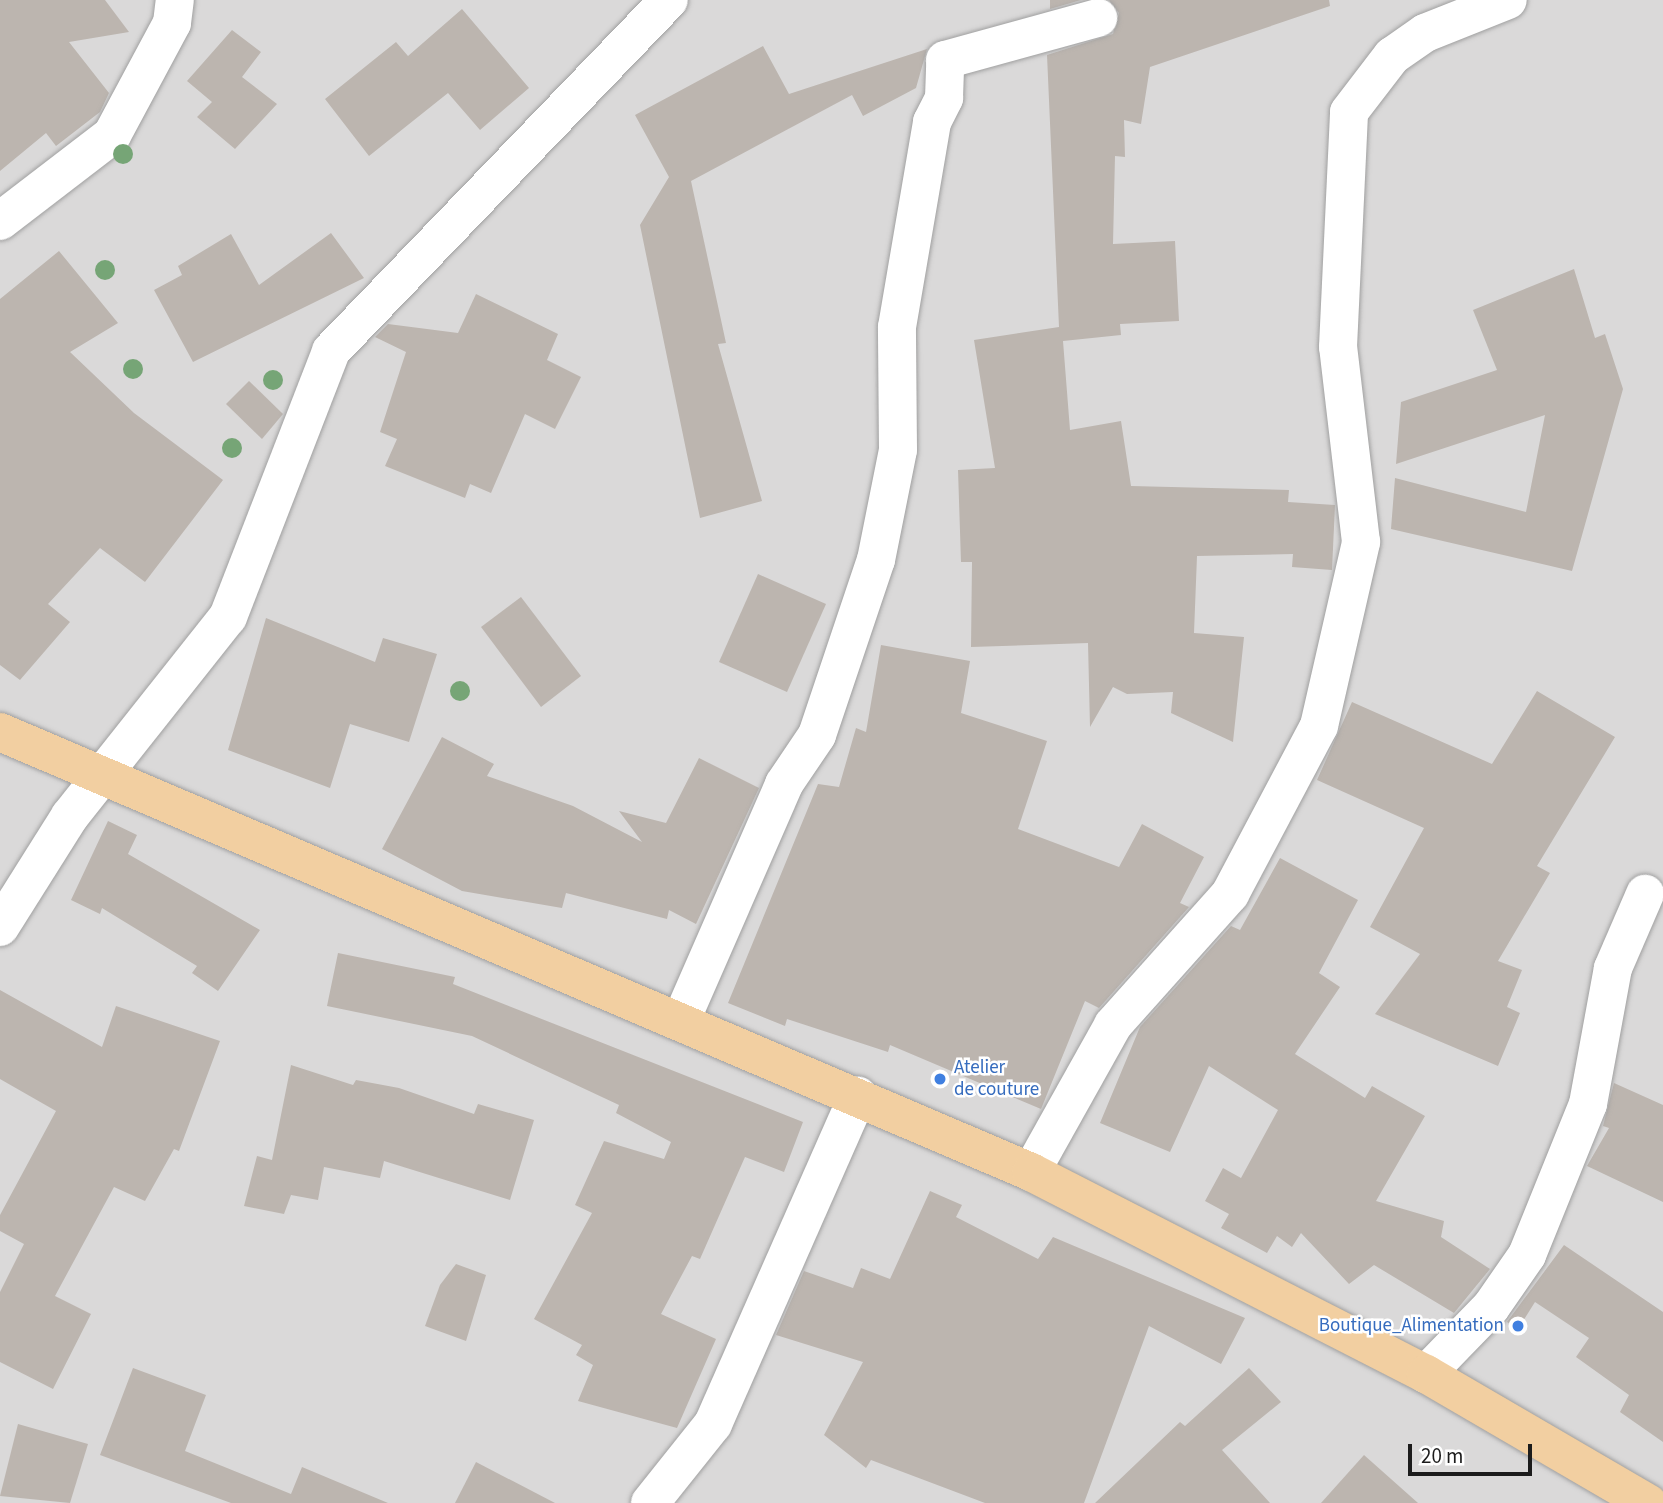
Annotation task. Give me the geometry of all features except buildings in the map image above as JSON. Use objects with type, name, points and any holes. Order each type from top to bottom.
[{"type":"main road","points":[[0,732],[104,778],[682,1018],[1031,1172],[1426,1374],[1648,1503]]},
{"type":"street","points":[[0,221],[112,135],[172,23],[175,0]]},
{"type":"street","points":[[0,927],[36,864],[228,617],[331,351],[670,0]]},
{"type":"street","points":[[1031,1172],[1113,1025],[1230,894],[1319,726],[1361,541],[1338,347],[1349,112],[1368,80],[1414,41],[1508,0]]},
{"type":"street","points":[[682,1018],[784,784],[817,735],[876,560],[898,450],[897,327],[932,122],[944,98],[945,60],[1098,18]]},
{"type":"street","points":[[1426,1374],[1491,1307],[1527,1255],[1588,1104],[1614,968],[1645,894]]},
{"type":"street","points":[[650,1503],[713,1424],[858,1096]]},
{"type":"shaded area","points":[[0,0],[1663,0],[1663,1503],[0,1503]]},
{"type":"place","name":"Atelier de couture","points":[[940,1079]]},
{"type":"place","name":"Boutique_Alimentation","points":[[1518,1326]]}]
